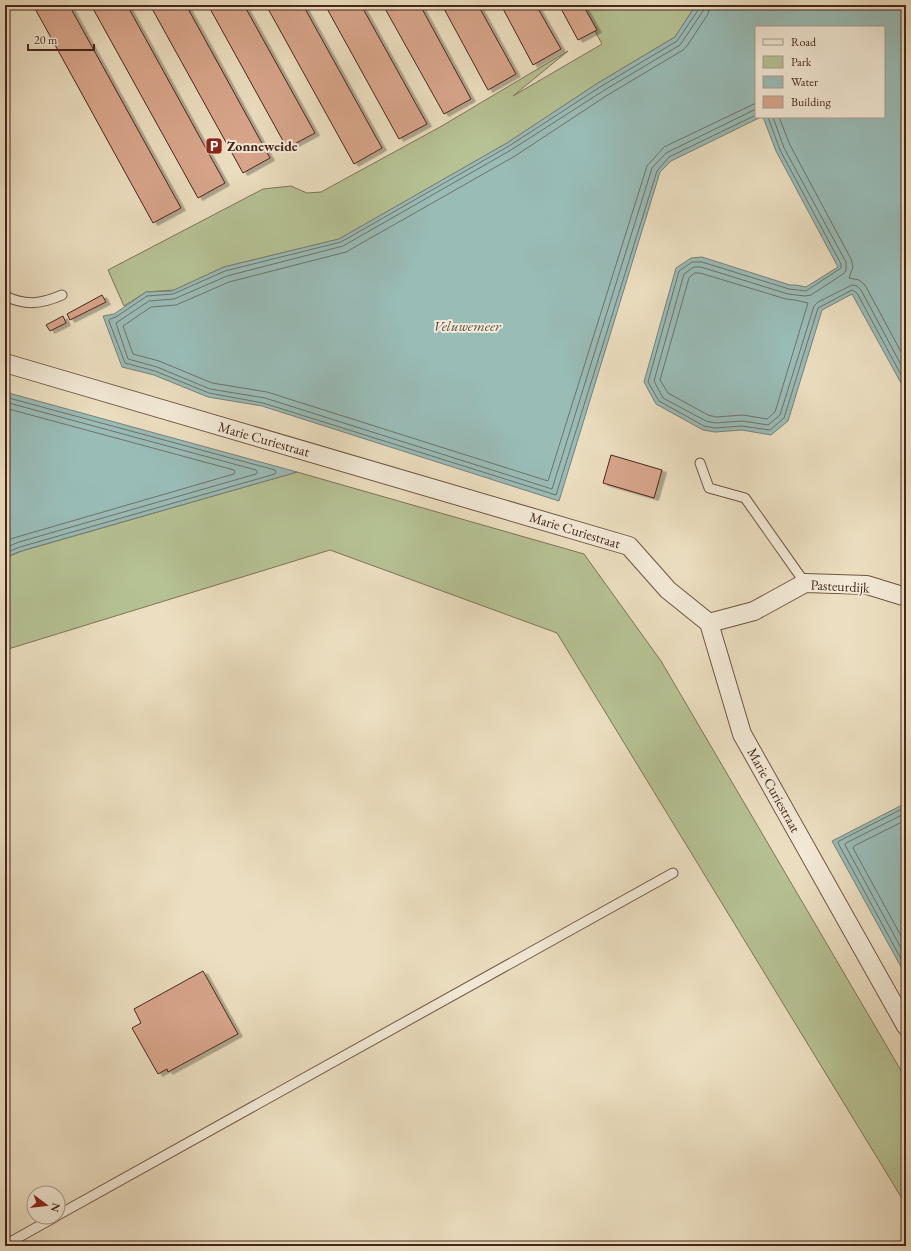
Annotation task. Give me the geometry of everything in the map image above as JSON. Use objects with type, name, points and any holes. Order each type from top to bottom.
[{"type":"street","name":"Marie Curiestraat","points":[[5,363],[629,546],[668,590],[708,623],[742,734],[906,1026]]},
{"type":"street","name":"Pasteurdijk","points":[[708,623],[754,611],[805,583],[867,586],[906,597]]},
{"type":"lane","points":[[5,296],[13,300],[30,304],[47,301],[62,295]]},
{"type":"lane","points":[[700,463],[709,488],[745,498],[805,583]]},
{"type":"lane","points":[[66,1211],[673,873]]},
{"type":"lane","points":[[5,1245],[41,1225]]},
{"type":"green space","points":[[581,5],[696,5],[675,37],[598,83],[507,143],[339,239],[224,267],[174,290],[146,292],[124,306],[108,270],[263,189],[291,186],[307,193],[321,192],[440,127],[568,51],[513,96],[602,44]]},
{"type":"green space","points":[[297,472],[584,554],[661,661],[906,1079],[906,1205],[557,633],[330,550],[5,650],[5,558],[22,551]]},
{"type":"water","name":"Veluwemeer","points":[[696,5],[906,5],[906,392],[852,294],[822,310],[788,421],[771,435],[742,430],[715,432],[703,430],[656,404],[644,382],[676,268],[691,258],[702,257],[790,285],[806,287],[838,267],[776,151],[763,118],[885,118],[885,26],[755,26],[755,118],[759,118],[671,161],[660,172],[559,501],[262,406],[208,397],[154,375],[122,367],[103,316],[114,314],[146,292],[172,291],[224,267],[339,239],[507,143],[598,83],[675,37]]},
{"type":"water","points":[[5,392],[297,472],[21,551],[5,557]]},
{"type":"water","points":[[906,803],[906,976],[832,841]]},
{"type":"building","points":[[33,5],[69,5],[181,208],[153,223]]},
{"type":"building","points":[[91,5],[127,5],[225,183],[198,198]]},
{"type":"building","points":[[150,5],[186,5],[270,158],[243,173]]},
{"type":"building","points":[[208,5],[244,5],[315,133],[287,148]]},
{"type":"building","points":[[266,5],[303,5],[382,148],[354,164]]},
{"type":"building","points":[[325,5],[361,5],[427,124],[399,139]]},
{"type":"building","points":[[383,5],[420,5],[471,99],[444,114]]},
{"type":"building","points":[[442,5],[478,5],[516,74],[488,90]]},
{"type":"building","points":[[501,5],[536,5],[561,49],[533,65]]},
{"type":"building","points":[[559,5],[583,5],[597,30],[578,40]]},
{"type":"building","points":[[102,295],[106,302],[70,320],[67,314]]},
{"type":"building","points":[[63,316],[66,323],[50,331],[46,325]]},
{"type":"building","points":[[611,455],[662,470],[654,498],[603,483]]},
{"type":"building","points":[[203,971],[238,1034],[168,1072],[167,1069],[158,1074],[132,1028],[141,1023],[134,1009]]},
{"type":"place","name":"Zonneweide","points":[[214,146]]}]
